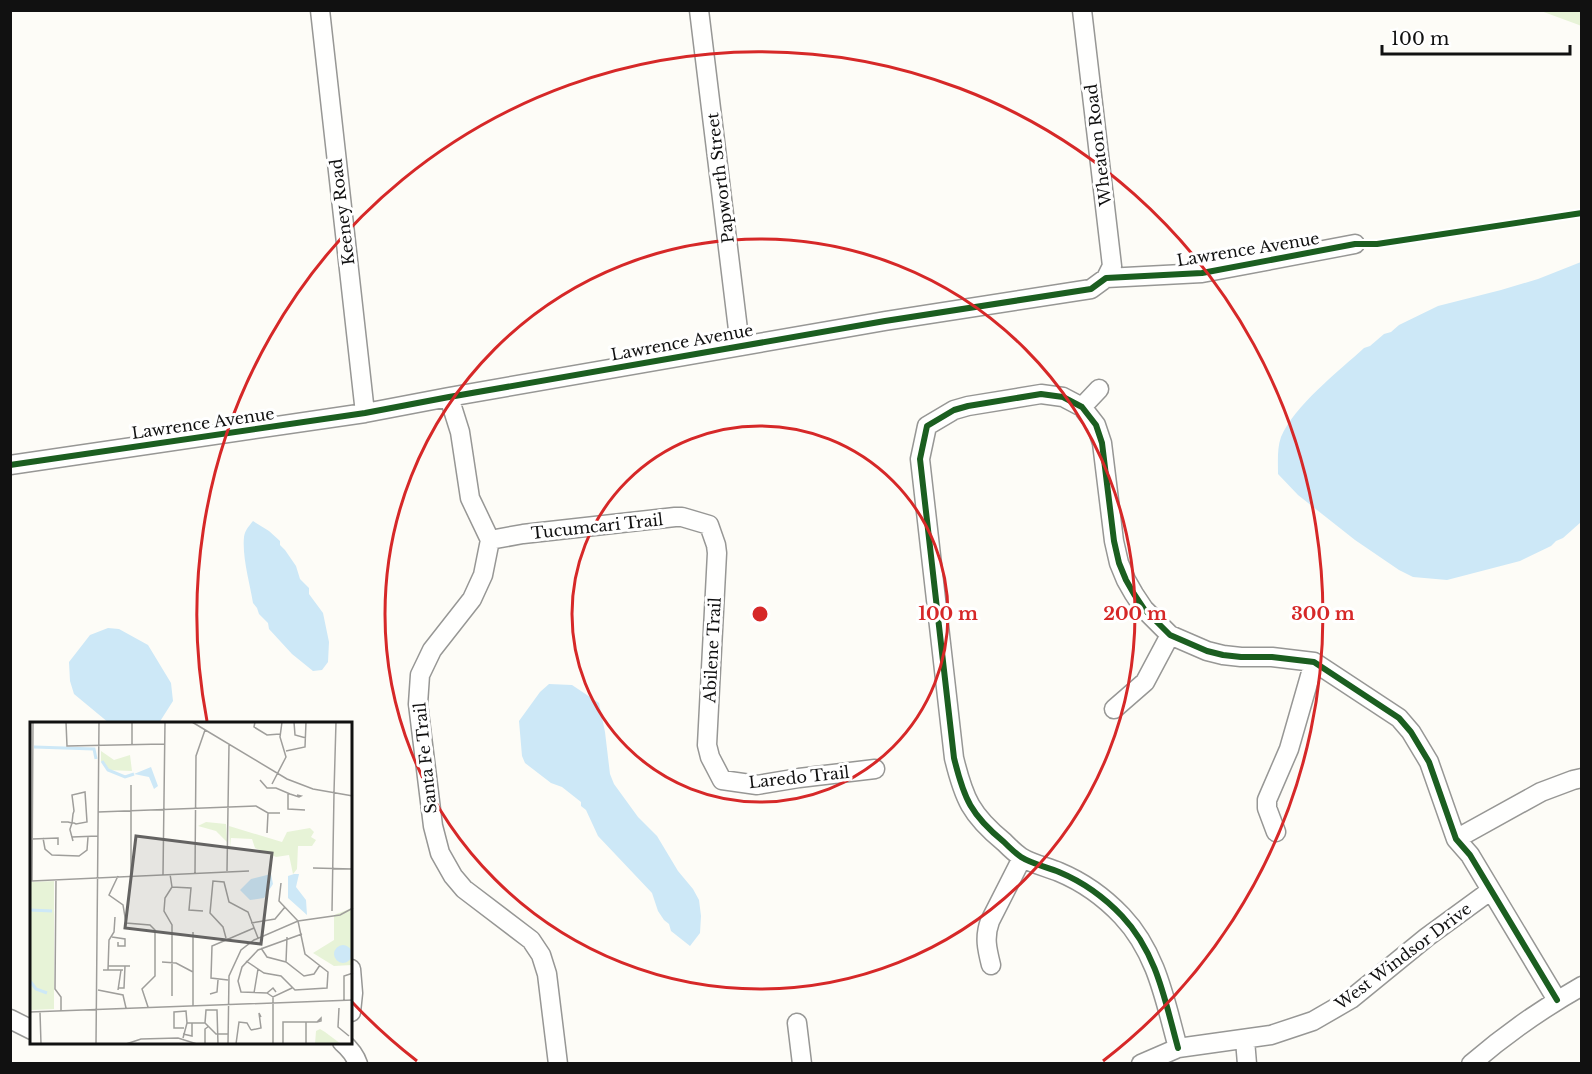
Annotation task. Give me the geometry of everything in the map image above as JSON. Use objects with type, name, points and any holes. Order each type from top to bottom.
[{"type":"street","name":"Keeney Road","points":[[320,10],[365,412]]},
{"type":"street","name":"Papworth Street","points":[[699,10],[740,346]]},
{"type":"street","name":"Wheaton Road","points":[[1082,10],[1112,266],[1106,278]]},
{"type":"street","name":"Lawrence Avenue","points":[[10,465],[365,412],[885,321],[1092,289],[1106,278],[1202,273],[1355,244]]},
{"type":"street","points":[[1082,407],[1099,389]]},
{"type":"street","points":[[1178,1048],[1158,975],[1148,952],[1133,928],[1093,890],[1060,872],[1022,858],[986,828],[974,812],[961,786],[954,758],[920,469],[927,426],[954,410],[1041,394],[1063,397],[1082,407],[1096,425],[1102,443],[1114,541],[1122,572],[1144,609],[1170,635],[1207,651],[1223,655],[1314,662],[1399,718],[1411,732],[1433,773],[1456,839],[1470,855],[1557,1000]]},
{"type":"street","points":[[449,397],[460,432],[470,498],[490,540]]},
{"type":"street","name":"Tucumcari Trail","points":[[490,540],[523,534],[675,517],[704,523]]},
{"type":"street","name":"Abilene Trail","points":[[704,523],[709,525],[717,553],[707,745],[710,757],[722,780]]},
{"type":"street","name":"Santa Fe Trail","points":[[490,540],[483,575],[472,599],[432,650],[420,675],[418,704],[433,826],[440,853],[453,876],[464,889],[531,940],[541,955],[548,974],[558,1064]]},
{"type":"street","points":[[1114,708],[1145,682],[1170,635]]},
{"type":"street","points":[[1276,831],[1267,808],[1267,800],[1289,749],[1314,662]]},
{"type":"street","name":"Laredo Trail","points":[[722,780],[757,785],[876,769]]},
{"type":"street","points":[[1456,839],[1541,792],[1581,778]]},
{"type":"street","points":[[991,965],[985,939],[986,930],[1022,858]]},
{"type":"street","name":"West Windsor Drive","points":[[1141,1064],[1178,1048],[1271,1035],[1313,1021],[1351,999],[1426,937],[1490,891]]},
{"type":"street","points":[[352,981],[352,1002]]},
{"type":"street","points":[[1471,1064],[1507,1034],[1581,986]]},
{"type":"street","points":[[10,1019],[30,1029]]},
{"type":"street","points":[[798,1023],[802,1064]]},
{"type":"street","points":[[1245,1040],[1247,1064]]},
{"type":"street","points":[[346,1044],[358,1064]]},
{"type":"green space","points":[[1541,11],[1581,11],[1581,26],[1579,25]]},
{"type":"water","points":[[1581,262],[1581,522],[1563,538],[1520,561],[1447,580],[1413,577],[1355,540],[1298,495],[1278,474],[1281,437],[1296,413],[1330,378],[1384,334],[1438,306],[1538,279]]},
{"type":"water","points":[[253,521],[280,541],[280,545],[296,566],[300,579],[309,588],[309,594],[323,613],[329,642],[328,662],[322,670],[313,671],[292,654],[269,629],[268,623],[253,603],[245,562],[244,537]]},
{"type":"water","points":[[108,628],[119,629],[148,645],[171,683],[173,701],[160,722],[108,722],[74,694],[70,681],[69,662],[90,635]]},
{"type":"water","points":[[549,684],[572,685],[599,703],[610,774],[614,784],[638,817],[657,836],[699,900],[700,933],[690,946],[671,931],[669,924],[658,911],[652,893],[598,836],[581,802],[525,763],[522,756],[519,721],[540,692]]},
{"type":"cycle path","points":[[10,465],[365,413],[885,321],[1091,289],[1106,278],[1202,273],[1355,244],[1377,244],[1582,213]]},
{"type":"cycle path","points":[[1178,1048],[1158,978],[1134,930],[1115,909],[1085,885],[1059,872],[1035,864],[1014,852],[976,814],[961,785],[954,758],[920,459],[927,426],[954,410],[1041,394],[1063,397],[1082,407],[1096,425],[1102,443],[1114,541],[1119,563],[1126,580],[1144,609],[1170,635],[1207,651],[1241,657],[1272,657],[1314,662],[1399,718],[1411,732],[1429,762],[1456,839],[1470,855],[1557,1000]]}]
